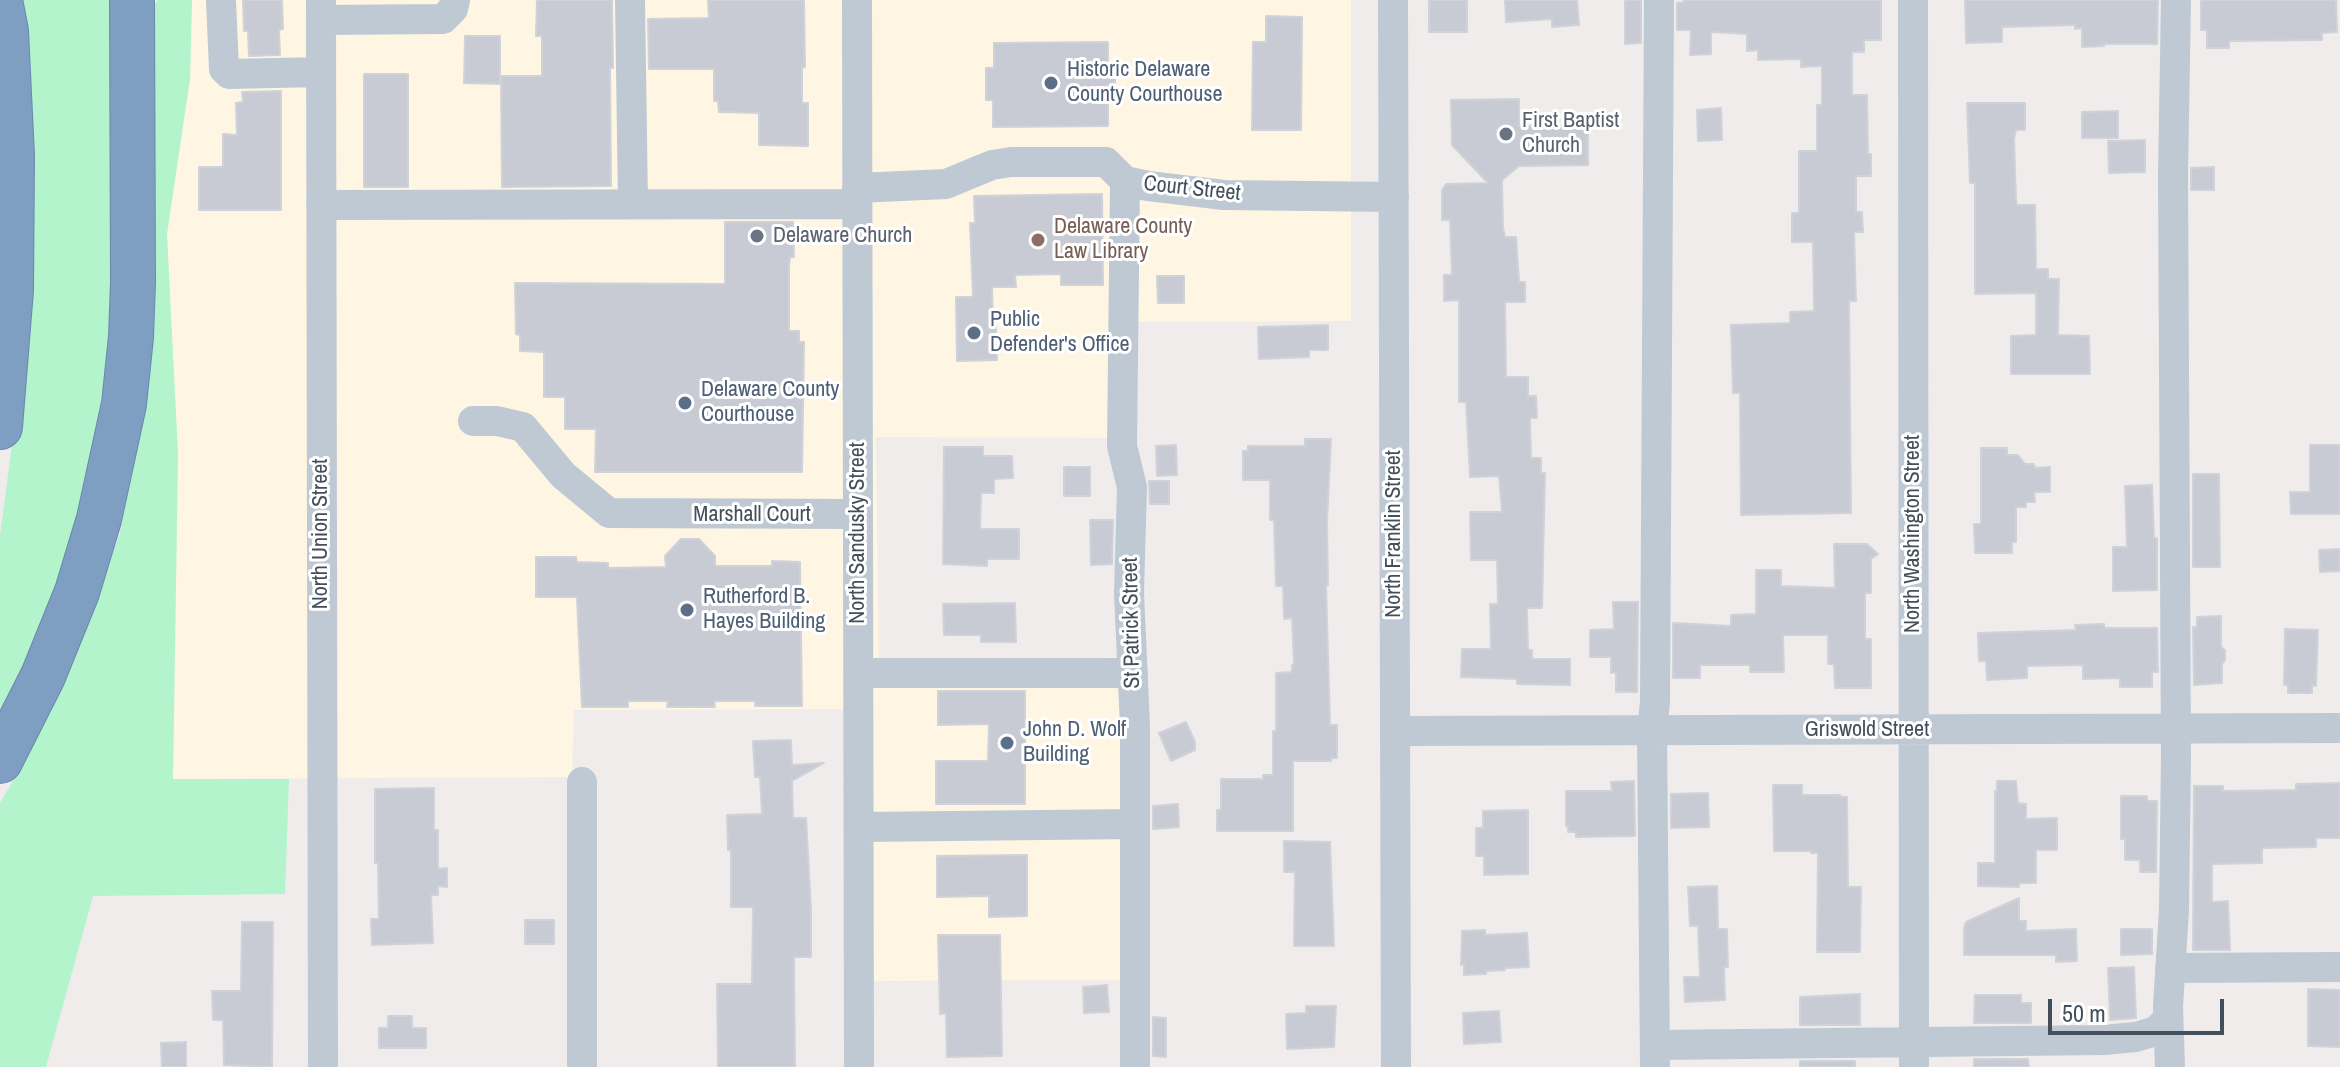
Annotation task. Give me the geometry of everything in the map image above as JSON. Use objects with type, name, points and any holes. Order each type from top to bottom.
[{"type":"highway","points":[[0,761],[43,676],[77,592],[99,519],[124,404],[133,282],[132,0]]},
{"type":"highway","points":[[0,427],[11,290],[12,156],[3,16]]},
{"type":"street","points":[[321,10],[443,19],[453,9],[455,0]]},
{"type":"street","points":[[630,0],[633,204]]},
{"type":"street","name":"North Sandusky Street","points":[[857,0],[859,1067]]},
{"type":"street","name":"North Franklin Street","points":[[1393,0],[1396,1067]]},
{"type":"street","points":[[1659,0],[1655,702],[1652,730],[1655,1056],[1914,1054],[2136,1037],[2156,1031],[2168,1019]]},
{"type":"street","name":"North Washington Street","points":[[1913,0],[1914,1054]]},
{"type":"street","points":[[2170,1067],[2168,1019],[2174,880],[2175,729],[2173,175],[2176,0]]},
{"type":"street","points":[[221,1],[224,69],[229,74],[321,72]]},
{"type":"street","name":"North Union Street","points":[[321,10],[323,1067]]},
{"type":"street","name":"Court Street","points":[[321,205],[633,204],[857,196],[946,184],[992,165],[1011,162],[1106,162],[1125,181],[1224,195],[1394,197]]},
{"type":"street","name":"St Patrick Street","points":[[1125,181],[1122,446],[1132,487],[1129,593],[1135,824],[1135,1067]]},
{"type":"street","name":"Marshall Court","points":[[473,421],[497,421],[523,427],[563,475],[609,513],[858,514]]},
{"type":"street","points":[[859,673],[1133,673]]},
{"type":"street","name":"Griswold Street","points":[[1395,731],[2340,728]]},
{"type":"street","points":[[582,782],[582,1067]]},
{"type":"street","points":[[860,827],[1135,824]]},
{"type":"street","points":[[2170,968],[2340,967]]},
{"type":"shaded area","points":[[192,0],[1351,0],[1351,321],[1133,322],[1132,438],[876,437],[879,663],[1138,657],[1140,980],[849,981],[844,709],[574,710],[572,777],[173,779],[178,454],[167,234],[190,79]]},
{"type":"green space","points":[[6,0],[117,0],[117,334],[89,514],[0,742],[0,535],[23,362]]},
{"type":"green space","points":[[158,0],[192,0],[190,79],[167,234],[178,454],[173,779],[289,779],[285,894],[93,896],[46,1067],[0,1067],[0,803],[22,765],[80,639],[120,533],[136,444],[151,10]]},
{"type":"building","points":[[243,0],[282,0],[280,55],[249,56]]},
{"type":"building","points":[[537,0],[612,0],[611,186],[502,187],[501,76],[542,76],[542,36],[536,36]]},
{"type":"building","points":[[708,0],[804,0],[802,103],[808,103],[808,146],[759,145],[759,113],[719,112],[718,101],[714,101],[714,69],[649,69],[648,19],[709,18]]},
{"type":"building","points":[[1429,0],[1467,0],[1467,32],[1429,32]]},
{"type":"building","points":[[1505,0],[1577,0],[1579,25],[1552,27],[1552,19],[1506,22]]},
{"type":"building","points":[[1625,0],[1641,0],[1641,43],[1625,44]]},
{"type":"building","points":[[1684,0],[1881,0],[1881,40],[1864,40],[1864,52],[1852,52],[1852,95],[1867,95],[1871,176],[1856,176],[1856,212],[1862,212],[1863,232],[1854,232],[1856,301],[1849,301],[1851,513],[1741,515],[1740,393],[1733,393],[1731,325],[1790,323],[1790,312],[1814,311],[1813,242],[1792,242],[1792,213],[1799,213],[1799,151],[1817,151],[1817,105],[1822,105],[1822,66],[1801,67],[1801,59],[1758,60],[1758,50],[1747,51],[1747,34],[1711,32],[1711,54],[1690,55],[1691,30],[1677,30],[1677,3]]},
{"type":"building","points":[[1965,0],[2158,0],[2157,44],[2082,47],[2082,28],[2075,29],[2075,25],[2002,27],[2002,42],[1966,43]]},
{"type":"building","points":[[2201,0],[2336,0],[2337,32],[2322,33],[2322,40],[2229,41],[2229,48],[2207,48],[2207,30],[2201,30]]},
{"type":"building","points":[[1266,16],[1302,17],[1301,130],[1252,130],[1253,42],[1266,42]]},
{"type":"building","points":[[465,36],[500,36],[500,84],[464,83]]},
{"type":"building","name":"Historic Delaware County Courthouse","points":[[1108,42],[1108,68],[1115,68],[1115,98],[1108,98],[1108,126],[993,127],[993,100],[986,100],[986,68],[994,68],[994,43]]},
{"type":"building","points":[[364,74],[408,74],[408,187],[364,187]]},
{"type":"building","points":[[281,91],[281,210],[199,210],[199,167],[223,167],[223,134],[237,135],[236,103],[243,102],[242,92]]},
{"type":"building","points":[[1519,99],[1519,126],[1588,125],[1588,165],[1519,166],[1502,180],[1505,237],[1516,237],[1519,282],[1525,282],[1525,302],[1505,302],[1506,377],[1528,377],[1528,396],[1536,396],[1537,418],[1530,418],[1531,458],[1541,458],[1541,473],[1545,473],[1542,608],[1527,608],[1528,650],[1532,650],[1532,659],[1570,659],[1570,685],[1517,684],[1517,679],[1461,677],[1462,649],[1491,649],[1490,604],[1498,604],[1497,560],[1471,560],[1470,512],[1502,512],[1499,476],[1470,477],[1466,402],[1459,402],[1459,300],[1444,301],[1444,275],[1452,275],[1450,220],[1442,220],[1442,190],[1446,184],[1488,183],[1452,145],[1451,100]]},
{"type":"building","points":[[1967,103],[2025,103],[2025,130],[2016,130],[2014,139],[2016,201],[2017,205],[2035,205],[2036,269],[2048,269],[2048,279],[2059,279],[2058,335],[2089,336],[2090,374],[2011,374],[2011,336],[2036,335],[2036,293],[1975,294],[1975,183],[1970,183]]},
{"type":"building","points":[[1721,108],[1722,140],[1698,141],[1697,110]]},
{"type":"building","points":[[2118,111],[2118,138],[2082,138],[2082,112]]},
{"type":"building","points":[[2145,140],[2145,172],[2109,173],[2108,141]]},
{"type":"building","points":[[2214,167],[2214,190],[2191,190],[2191,168]]},
{"type":"building","name":"Delaware County Law Library","points":[[1102,194],[1103,285],[1061,285],[1061,274],[1015,275],[1016,287],[992,287],[997,360],[957,361],[956,297],[973,297],[970,223],[975,223],[974,196]]},
{"type":"building","name":"Delaware County Courthouse","points":[[725,222],[793,222],[789,331],[799,331],[799,342],[804,342],[802,472],[595,472],[596,429],[565,429],[565,397],[544,397],[544,352],[520,351],[520,335],[516,334],[515,283],[725,284]]},
{"type":"building","points":[[1157,276],[1184,276],[1184,303],[1158,303]]},
{"type":"building","points":[[1328,325],[1328,350],[1309,350],[1309,357],[1259,359],[1258,327]]},
{"type":"building","points":[[1305,439],[1331,439],[1326,585],[1330,725],[1337,725],[1337,758],[1331,758],[1331,761],[1293,761],[1293,831],[1217,831],[1221,779],[1263,779],[1263,775],[1273,775],[1276,673],[1292,672],[1294,665],[1292,618],[1284,619],[1283,586],[1276,586],[1270,480],[1243,480],[1243,451],[1248,451],[1248,446],[1305,446]]},
{"type":"building","points":[[1176,445],[1177,475],[1157,476],[1156,446]]},
{"type":"building","points":[[2310,445],[2340,445],[2340,514],[2291,514],[2290,492],[2310,492]]},
{"type":"building","points":[[944,447],[983,447],[983,456],[1012,456],[1013,478],[994,479],[994,493],[981,493],[980,529],[1019,529],[1019,559],[987,559],[987,566],[943,564]]},
{"type":"building","points":[[1981,448],[2007,448],[2007,455],[2018,455],[2025,464],[2034,464],[2035,468],[2050,467],[2050,492],[2034,492],[2035,502],[2026,502],[2026,507],[2016,507],[2016,542],[2012,542],[2012,553],[1975,553],[1974,524],[1981,524]]},
{"type":"building","points":[[1064,467],[1090,467],[1090,496],[1064,496]]},
{"type":"building","points":[[2193,474],[2219,474],[2220,567],[2193,567]]},
{"type":"building","points":[[1149,481],[1169,481],[1169,504],[1150,504]]},
{"type":"building","points":[[2152,485],[2154,538],[2157,538],[2157,590],[2113,591],[2113,547],[2127,547],[2125,486]]},
{"type":"building","points":[[1090,520],[1113,520],[1112,564],[1091,565]]},
{"type":"building","name":"Rutherford B. Hayes Building","points":[[681,539],[699,539],[715,556],[715,566],[772,566],[772,561],[800,562],[802,706],[755,706],[755,701],[714,701],[715,707],[667,707],[668,701],[628,701],[628,707],[582,707],[577,597],[536,597],[536,557],[576,557],[577,562],[608,563],[608,568],[666,567],[665,556]]},
{"type":"building","points":[[1834,544],[1867,544],[1878,554],[1871,559],[1871,593],[1865,593],[1865,639],[1871,639],[1871,688],[1835,688],[1834,664],[1828,664],[1828,635],[1783,635],[1784,672],[1750,672],[1750,665],[1700,665],[1700,678],[1673,678],[1673,623],[1731,626],[1731,615],[1756,614],[1756,570],[1781,570],[1781,586],[1835,588]]},
{"type":"building","points":[[2340,549],[2340,571],[2320,572],[2319,550]]},
{"type":"building","points":[[1613,602],[1638,602],[1637,692],[1616,692],[1616,672],[1611,673],[1611,657],[1590,657],[1590,630],[1614,629]]},
{"type":"building","points":[[1015,603],[1016,642],[981,642],[981,635],[944,635],[943,604]]},
{"type":"building","points":[[2221,616],[2221,647],[2225,650],[2222,683],[2194,685],[2193,627],[2197,627],[2197,617]]},
{"type":"building","points":[[2104,624],[2104,628],[2157,628],[2158,672],[2152,672],[2152,687],[2120,687],[2120,678],[2083,679],[2083,665],[2027,666],[2027,678],[1987,680],[1986,661],[1979,661],[1978,633],[2076,630],[2075,625]]},
{"type":"building","points":[[2285,629],[2318,630],[2316,686],[2312,685],[2312,693],[2288,693],[2288,685],[2284,685]]},
{"type":"building","name":"John D. Wolf Building","points":[[938,691],[1025,691],[1025,804],[936,804],[936,761],[988,761],[989,724],[938,725]]},
{"type":"building","points":[[1186,722],[1195,742],[1195,750],[1171,761],[1159,733]]},
{"type":"building","points":[[791,740],[792,765],[824,763],[792,781],[793,818],[806,818],[811,909],[811,957],[794,957],[795,1067],[718,1067],[717,984],[752,984],[753,907],[731,907],[731,850],[728,850],[727,815],[762,814],[760,777],[755,777],[753,741]]},
{"type":"building","points":[[1634,781],[1635,836],[1576,837],[1576,832],[1568,832],[1566,791],[1612,791],[1611,782]]},
{"type":"building","points":[[1997,781],[2016,781],[2018,803],[2026,804],[2026,819],[2057,818],[2057,850],[2036,850],[2036,883],[2019,883],[2019,887],[1978,886],[1978,863],[1995,863]]},
{"type":"building","points":[[2340,783],[2340,838],[2316,838],[2316,847],[2262,848],[2262,863],[2212,864],[2212,902],[2228,901],[2230,950],[2193,950],[2194,786],[2223,786],[2223,791],[2296,790],[2296,784]]},
{"type":"building","points":[[1773,785],[1802,785],[1802,795],[1847,797],[1848,887],[1861,887],[1860,952],[1817,952],[1818,853],[1774,851]]},
{"type":"building","points":[[434,788],[438,869],[447,868],[447,887],[438,886],[438,895],[431,895],[433,943],[372,945],[371,919],[379,919],[375,789]]},
{"type":"building","points":[[1708,793],[1709,827],[1671,828],[1671,794]]},
{"type":"building","points":[[2121,796],[2147,796],[2147,801],[2157,801],[2156,872],[2140,872],[2140,860],[2125,860],[2125,839],[2121,839]]},
{"type":"building","points":[[1178,804],[1179,827],[1153,829],[1153,806]]},
{"type":"building","points":[[1528,810],[1528,874],[1484,875],[1484,856],[1476,856],[1476,828],[1483,828],[1483,811]]},
{"type":"building","points":[[1284,841],[1330,842],[1334,946],[1294,946],[1295,872],[1284,872]]},
{"type":"building","points":[[1027,855],[1027,916],[989,917],[989,896],[937,897],[937,856]]},
{"type":"building","points":[[1717,886],[1718,929],[1727,929],[1725,1000],[1685,1002],[1684,977],[1700,977],[1698,926],[1690,926],[1688,887]]},
{"type":"building","points":[[2019,898],[2019,921],[2026,921],[2026,931],[2076,929],[2077,961],[2056,962],[2056,955],[1964,955],[1966,922]]},
{"type":"building","points":[[525,920],[554,920],[554,944],[525,944]]},
{"type":"building","points":[[242,922],[273,922],[272,1067],[224,1065],[223,1020],[213,1020],[212,991],[241,991]]},
{"type":"building","points":[[2121,929],[2152,929],[2152,954],[2121,955]]},
{"type":"building","points":[[1485,930],[1485,935],[1527,933],[1529,967],[1464,975],[1464,964],[1461,965],[1462,931]]},
{"type":"building","points":[[938,935],[1000,935],[1002,1056],[947,1057],[946,1013],[940,1014]]},
{"type":"building","points":[[2134,967],[2136,1018],[2110,1020],[2108,968]]},
{"type":"building","points":[[1107,985],[1109,1012],[1084,1013],[1083,987]]},
{"type":"building","points":[[2308,989],[2340,990],[2340,1047],[2308,1046]]},
{"type":"building","points":[[1860,994],[1860,1025],[1800,1025],[1800,997]]},
{"type":"building","points":[[1975,995],[2021,995],[2021,1003],[2031,1003],[2031,1023],[1974,1023]]},
{"type":"building","points":[[1306,1006],[1336,1006],[1334,1047],[1287,1049],[1286,1014],[1306,1013]]},
{"type":"building","points":[[1499,1011],[1501,1042],[1464,1044],[1463,1013]]},
{"type":"building","points":[[388,1016],[412,1016],[412,1028],[426,1028],[426,1048],[379,1048],[379,1028],[388,1028]]},
{"type":"building","points":[[1153,1017],[1166,1018],[1166,1057],[1153,1056]]},
{"type":"building","points":[[186,1042],[186,1067],[162,1067],[161,1043]]},
{"type":"building","points":[[1974,1059],[2028,1059],[2029,1067],[1974,1067]]},
{"type":"building","points":[[1800,1061],[1855,1061],[1855,1067],[1800,1067]]},
{"type":"place","name":"Historic Delaware County Courthouse","points":[[1051,83]]},
{"type":"place","name":"First Baptist Church","points":[[1506,134]]},
{"type":"place","name":"Delaware Church","points":[[757,236]]},
{"type":"place","name":"Delaware County Law Library","points":[[1038,240]]},
{"type":"place","name":"Public Defender's Office","points":[[974,333]]},
{"type":"place","name":"Delaware County Courthouse","points":[[685,403]]},
{"type":"place","name":"Rutherford B. Hayes Building","points":[[687,610]]},
{"type":"place","name":"John D. Wolf Building","points":[[1007,743]]}]
